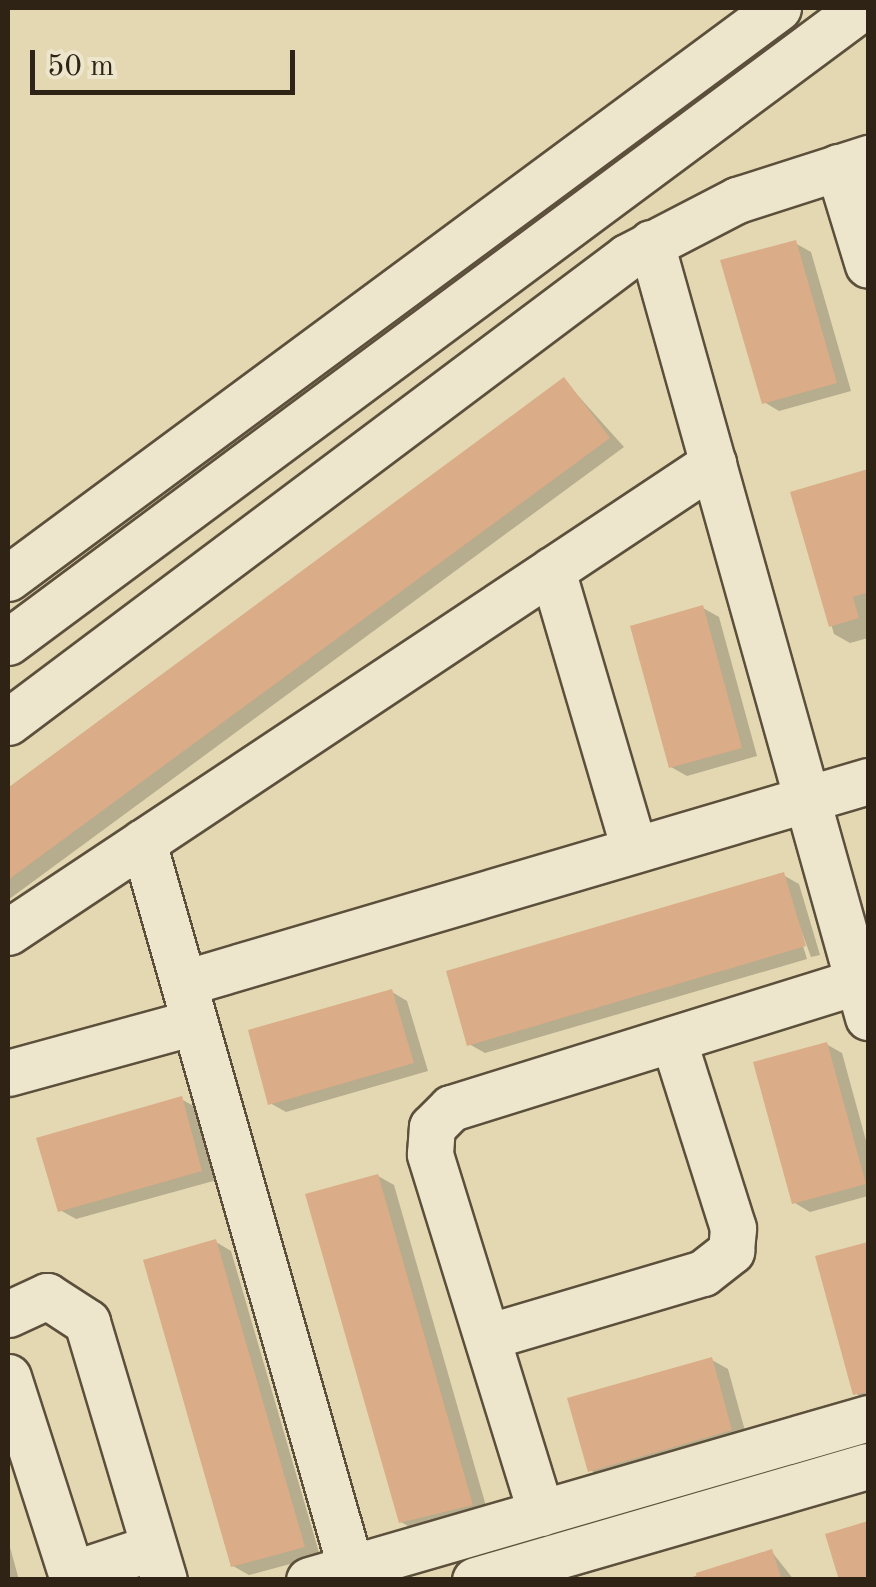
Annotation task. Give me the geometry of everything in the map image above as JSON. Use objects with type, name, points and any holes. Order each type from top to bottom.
[{"type":"street","points":[[8,578],[778,8]]},
{"type":"street","points":[[8,642],[861,8]]},
{"type":"street","points":[[8,722],[651,244],[737,200],[853,162],[868,265]]},
{"type":"street","points":[[541,1512],[490,1336],[430,1154],[432,1127],[450,1108],[674,1039],[864,999],[651,244]]},
{"type":"street","points":[[8,932],[713,463]]},
{"type":"street","points":[[552,570],[634,850]]},
{"type":"street","points":[[8,1073],[189,1002],[634,850],[868,781]]},
{"type":"street","points":[[143,842],[189,1002],[338,1575],[868,1418]]},
{"type":"street","points":[[490,1336],[703,1273],[731,1252],[734,1228],[674,1039]]},
{"type":"street","points":[[8,1314],[47,1296],[87,1322],[159,1564],[72,1577],[8,1377]]},
{"type":"street","points":[[475,1580],[868,1466]]},
{"type":"building","points":[[796,240],[837,383],[762,404],[720,260]]},
{"type":"building","points":[[564,377],[610,438],[8,880],[8,788]]},
{"type":"building","points":[[868,469],[868,592],[853,597],[859,618],[829,627],[790,492]]},
{"type":"building","points":[[703,605],[742,748],[669,768],[630,626]]},
{"type":"building","points":[[784,872],[806,946],[467,1046],[446,971]]},
{"type":"building","points":[[392,989],[414,1063],[268,1105],[248,1030]]},
{"type":"building","points":[[827,1042],[866,1184],[792,1204],[753,1062]]},
{"type":"building","points":[[182,1096],[202,1171],[58,1212],[36,1138]]},
{"type":"building","points":[[378,1174],[473,1505],[399,1523],[305,1194]]},
{"type":"building","points":[[216,1239],[305,1547],[231,1567],[143,1260]]},
{"type":"building","points":[[868,1242],[868,1392],[853,1395],[815,1256]]},
{"type":"building","points":[[712,1357],[732,1430],[588,1472],[567,1398]]},
{"type":"building","points":[[868,1521],[868,1580],[839,1580],[825,1534]]},
{"type":"building","points":[[772,1549],[782,1580],[697,1580],[696,1573]]}]
